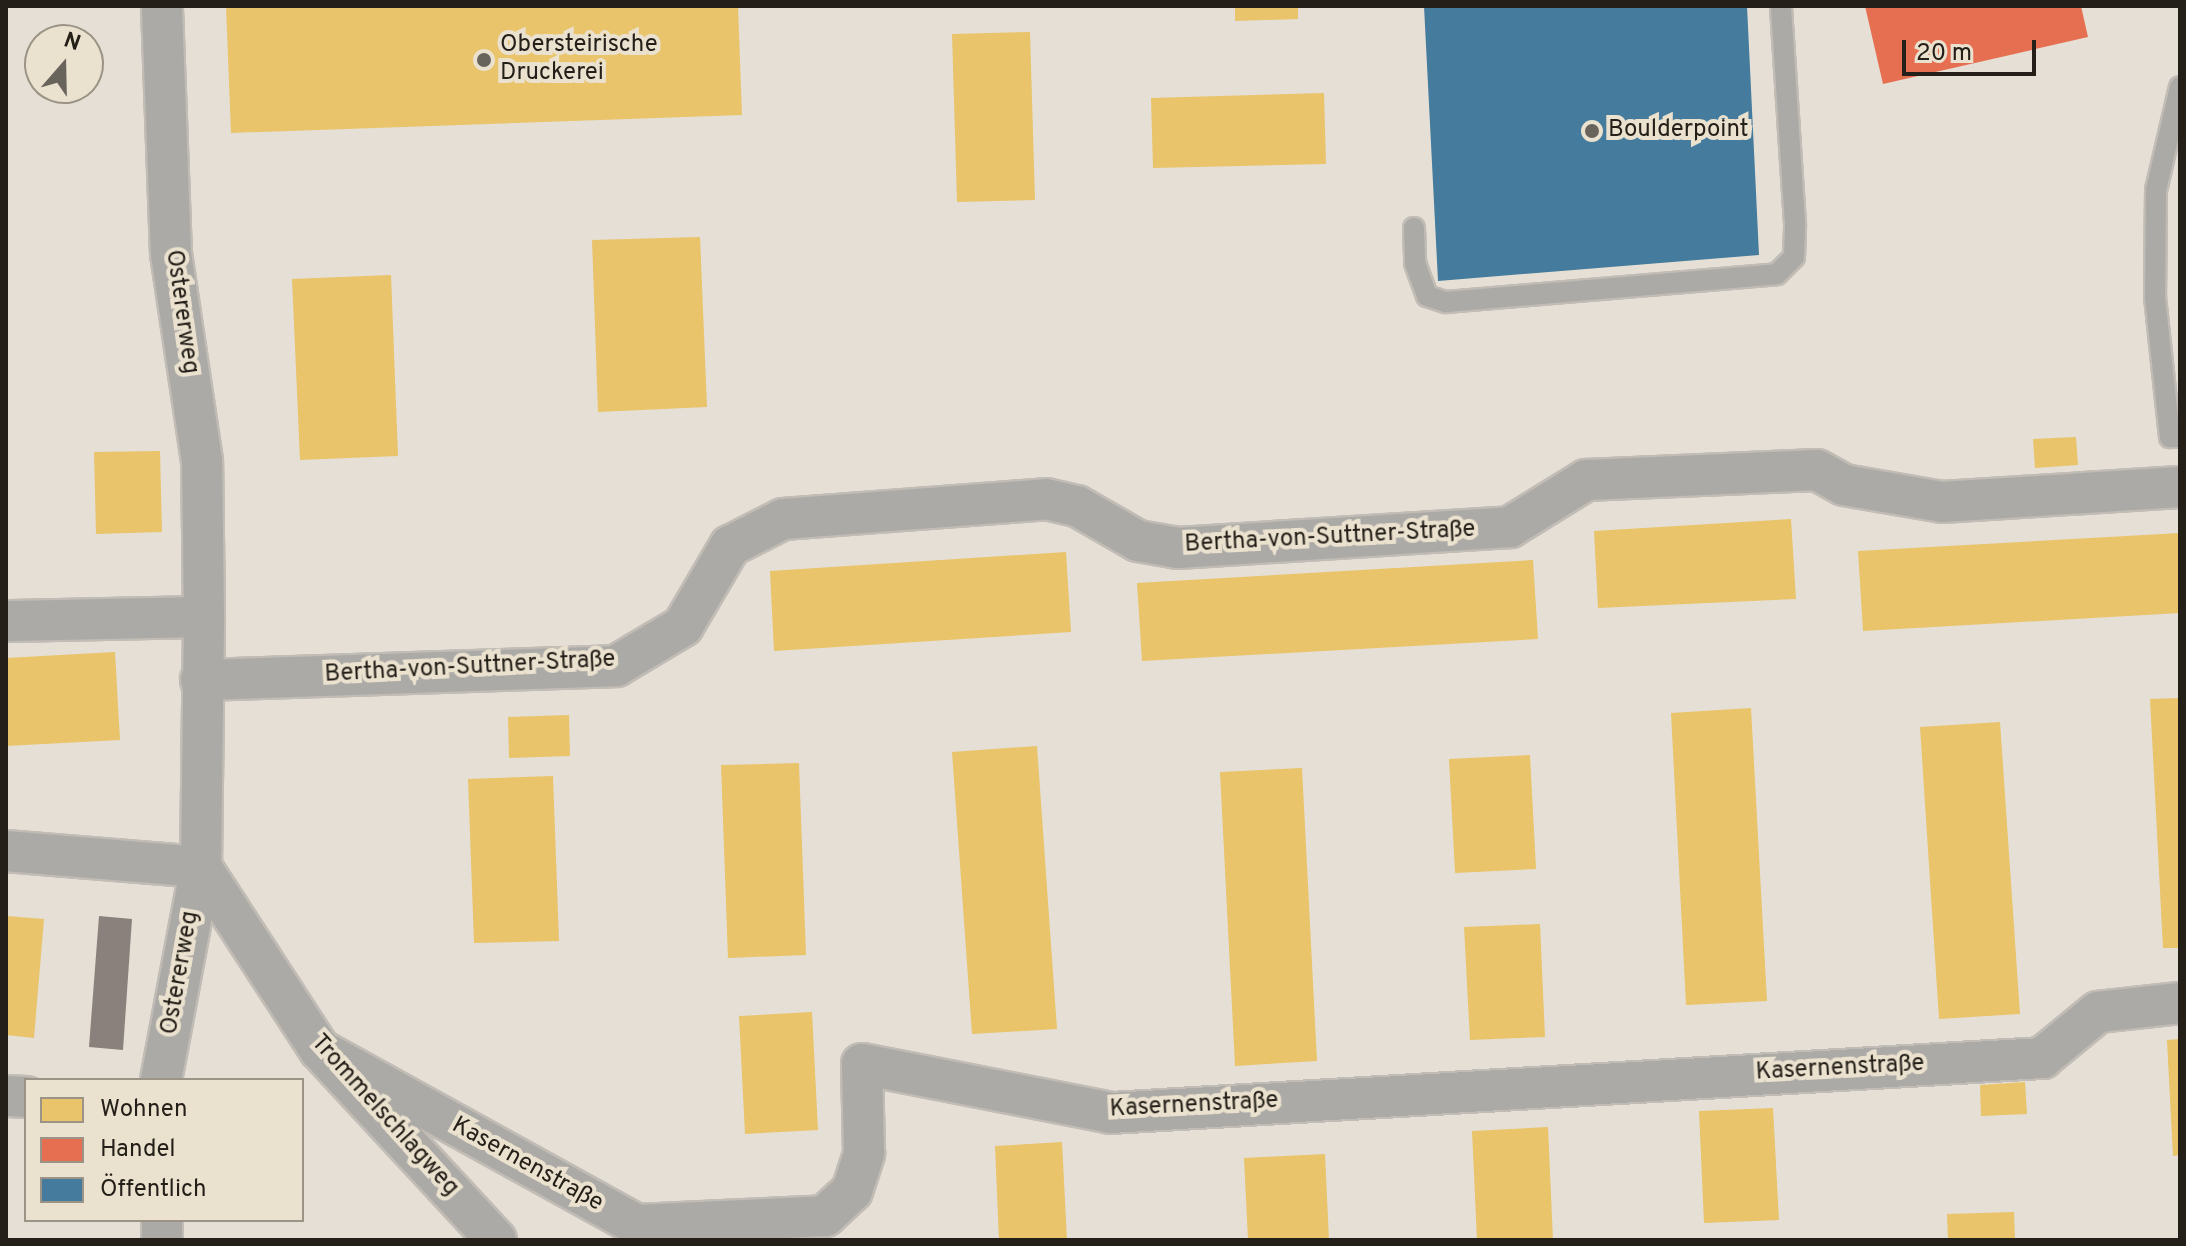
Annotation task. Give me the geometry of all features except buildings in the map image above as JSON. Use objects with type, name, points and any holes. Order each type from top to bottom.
[{"type":"street","name":"Ostererweg","points":[[161,1078],[201,867],[204,617],[202,461],[171,254],[162,6]]},
{"type":"street","name":"Bertha-von-Suttner-Straße","points":[[201,680],[616,666],[683,626],[730,546],[783,519],[1046,499],[1077,506],[1138,541],[1178,548],[1510,527],[1586,480],[1817,470],[1844,485],[1942,502],[2180,487]]},
{"type":"street","points":[[6,621],[204,617]]},
{"type":"street","points":[[6,851],[201,867]]},
{"type":"street","name":"Trommelschlagweg","points":[[201,867],[320,1050],[496,1240]]},
{"type":"street","name":"Kasernenstraße","points":[[320,1050],[637,1225],[825,1216],[852,1191],[864,1153],[862,1064],[1111,1113],[2042,1058],[2098,1012],[2180,1003]]},
{"type":"lane","points":[[1414,228],[1415,263],[1427,296],[1446,302],[1777,274],[1794,257],[1795,224],[1781,6]]},
{"type":"lane","points":[[2180,87],[2156,190],[2155,297],[2170,437],[2180,437]]},
{"type":"place","name":"Obersteirische Druckerei","points":[[484,60]]},
{"type":"place","name":"Boulderpoint","points":[[1592,131]]}]
